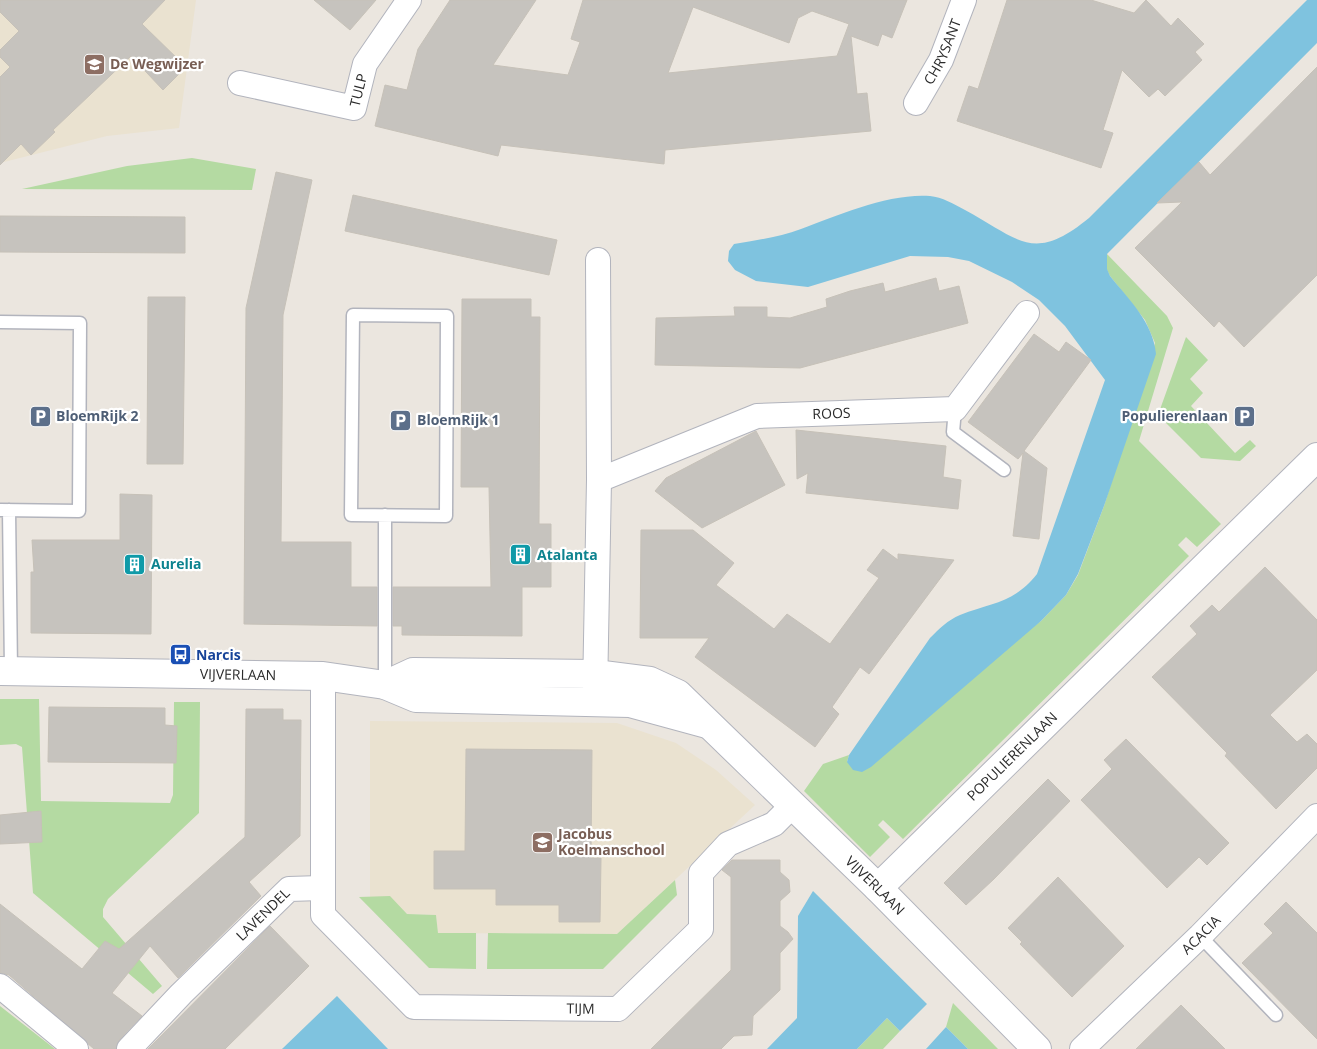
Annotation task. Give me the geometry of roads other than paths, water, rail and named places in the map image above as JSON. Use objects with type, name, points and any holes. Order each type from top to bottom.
[{"type":"street","name":"TULP","points":[[240,83],[354,108],[365,64],[409,0]]},
{"type":"street","name":"CHRYSANT","points":[[916,103],[941,60],[964,0]]},
{"type":"street","points":[[595,703],[599,480],[598,260]]},
{"type":"street","points":[[956,409],[1027,313]]},
{"type":"street","name":"ROOS","points":[[599,480],[757,416],[956,409]]},
{"type":"street","name":"POPULIERENLAAN","points":[[878,888],[1317,457]]},
{"type":"street","name":"VIJVERLAAN","points":[[5,671],[240,673],[323,676],[385,685],[416,698],[630,704],[708,725]]},
{"type":"street","name":"VIJVERLAAN","points":[[385,685],[413,672],[595,674],[650,682],[678,694],[878,888],[1037,1049]]},
{"type":"street","points":[[321,888],[323,676]]},
{"type":"street","name":"TIJM","points":[[321,888],[323,914],[414,1007],[618,1009],[700,929],[701,873],[728,844],[774,824],[792,806]]},
{"type":"street","name":"ACACIA","points":[[1082,1049],[1200,936],[1317,816]]},
{"type":"street","name":"LAVENDEL","points":[[129,1049],[181,994],[289,889],[321,888]]},
{"type":"street","points":[[0,986],[76,1049]]},
{"type":"lane","points":[[353,315],[447,316],[446,516],[385,516],[351,515],[353,315]]},
{"type":"lane","points":[[0,322],[80,323],[79,510],[5,510],[5,671]]},
{"type":"lane","points":[[956,409],[953,432],[1004,470]]},
{"type":"lane","points":[[385,516],[385,685]]},
{"type":"lane","points":[[1200,936],[1276,1015]]},
{"type":"water","points":[[1307,0],[1317,0],[1317,43],[1107,254],[1107,269],[1110,276],[1145,322],[1154,342],[1156,354],[1104,506],[1078,574],[1066,595],[1041,621],[871,767],[862,772],[853,770],[847,762],[849,755],[930,638],[956,617],[1011,597],[1028,584],[1037,574],[1105,380],[1065,326],[1039,300],[1012,282],[969,261],[948,257],[910,256],[808,287],[756,281],[735,270],[728,261],[729,251],[734,244],[785,234],[881,201],[914,196],[930,196],[943,199],[999,230],[1026,242],[1039,243],[1054,240],[1070,232],[1089,218]]},
{"type":"water","points":[[813,891],[927,1004],[900,1031],[887,1018],[857,1049],[767,1049],[797,1018],[798,916]]},
{"type":"water","points":[[337,996],[388,1049],[282,1049]]},
{"type":"water","points":[[946,1027],[968,1049],[926,1049]]},
{"type":"place","name":"De Wegwijzer","points":[[94,64]]},
{"type":"place","name":"BloemRijk 2","points":[[40,416]]},
{"type":"place","name":"Populierenlaan","points":[[1244,416]]},
{"type":"place","name":"BloemRijk 1","points":[[401,420]]},
{"type":"place","name":"Atalanta","points":[[521,555]]},
{"type":"place","name":"Aurelia","points":[[135,564]]},
{"type":"place","name":"Narcis","points":[[180,655]]},
{"type":"place","name":"Jacobus Koelmanschool","points":[[542,842]]}]
